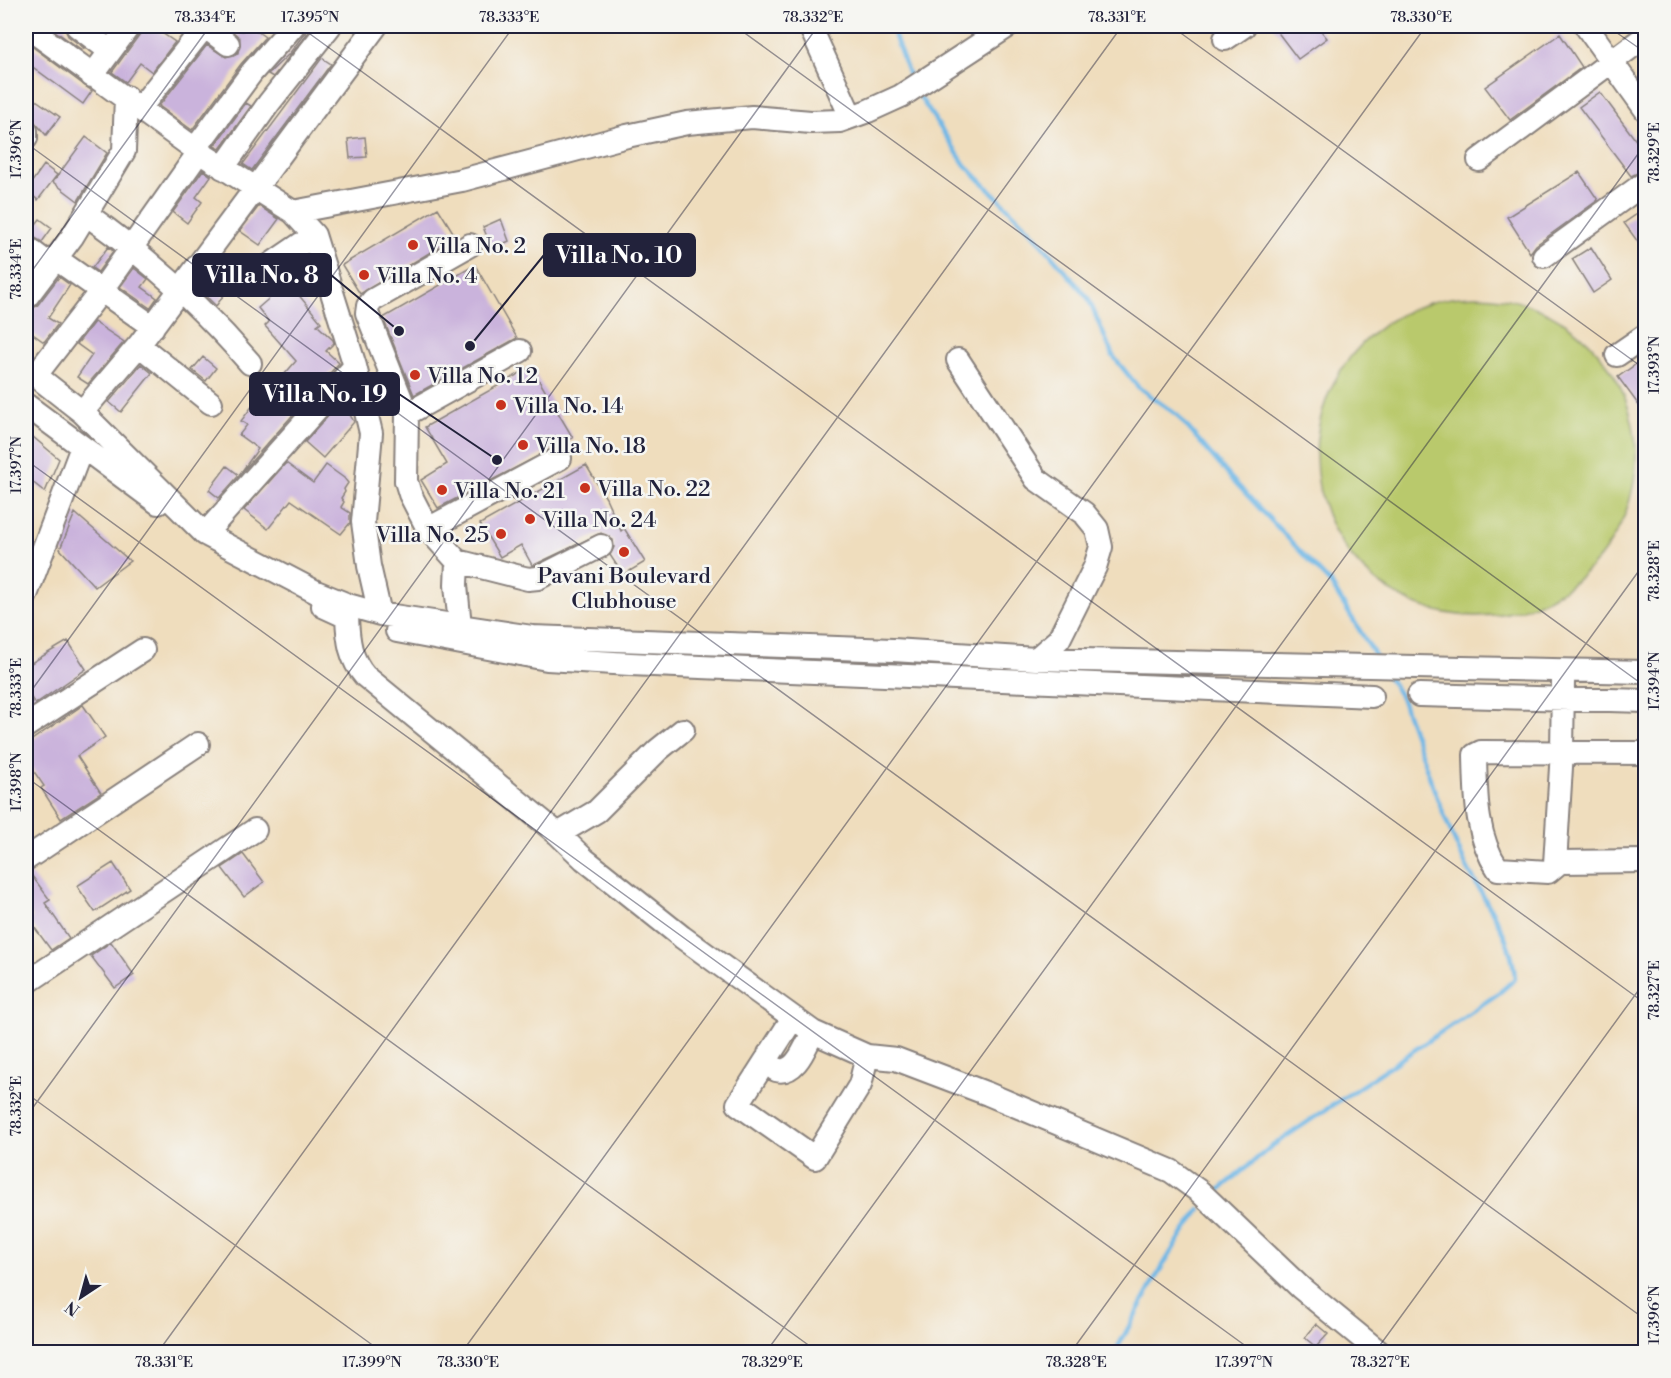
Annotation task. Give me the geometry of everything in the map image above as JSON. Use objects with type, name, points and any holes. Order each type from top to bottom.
[{"type":"street","points":[[26,26],[53,34],[92,76],[223,168],[293,212],[314,235],[355,366],[371,433],[363,522],[369,566],[380,614]]},
{"type":"street","points":[[77,26],[110,51]]},
{"type":"street","points":[[92,76],[129,26]]},
{"type":"street","points":[[26,298],[86,214],[124,151],[133,103],[204,26],[228,44]]},
{"type":"street","points":[[293,26],[252,72],[101,291],[30,372],[82,412],[205,534],[316,592],[348,605],[380,614],[532,637],[893,650],[1036,659],[1563,668],[1646,672]]},
{"type":"street","points":[[223,168],[269,103],[330,26]]},
{"type":"street","points":[[82,412],[153,327],[253,188],[376,26]]},
{"type":"street","points":[[810,26],[851,117]]},
{"type":"street","points":[[293,212],[462,180],[627,136],[687,123],[752,117],[811,122],[840,121],[901,96],[1008,26]]},
{"type":"street","points":[[1225,39],[1244,26]]},
{"type":"street","points":[[1586,26],[1646,110]]},
{"type":"street","points":[[1479,160],[1646,36]]},
{"type":"street","points":[[26,131],[26,138]]},
{"type":"street","points":[[1544,256],[1646,182]]},
{"type":"street","points":[[86,214],[132,247],[180,289],[250,363]]},
{"type":"street","points":[[254,276],[314,235]]},
{"type":"street","points":[[470,245],[372,300],[368,306],[367,313],[407,414],[406,481],[410,494],[428,529],[458,561],[528,579],[538,578],[601,546]]},
{"type":"street","points":[[26,247],[101,291],[153,327]]},
{"type":"street","points":[[1617,355],[1646,335]]},
{"type":"street","points":[[139,345],[211,403]]},
{"type":"street","points":[[407,414],[520,351]]},
{"type":"street","points":[[958,360],[1036,478],[1084,513],[1097,529],[1101,547],[1095,567],[1059,639],[1036,659]]},
{"type":"street","points":[[205,534],[355,366]]},
{"type":"street","points":[[26,405],[258,575],[347,617],[471,646],[547,658],[630,664],[811,670],[873,676],[1372,696]]},
{"type":"street","points":[[26,595],[82,447]]},
{"type":"street","points":[[428,529],[560,458]]},
{"type":"street","points":[[458,561],[456,585],[460,626]]},
{"type":"street","points":[[347,617],[348,641],[353,659],[366,676],[558,834],[584,859],[682,937],[793,1018],[813,1032],[867,1056],[896,1059],[1171,1171],[1200,1192],[1301,1288],[1379,1353]]},
{"type":"street","points":[[26,726],[143,650]]},
{"type":"street","points":[[1277,663],[1277,692]]},
{"type":"street","points":[[1563,668],[1562,752],[1555,864],[1548,872],[1498,869],[1492,860],[1475,808],[1474,754],[1481,752],[1562,752],[1646,753]]},
{"type":"street","points":[[1419,694],[1562,697],[1646,702]]},
{"type":"street","points":[[558,834],[597,811],[658,750],[683,730]]},
{"type":"street","points":[[26,859],[198,744]]},
{"type":"street","points":[[26,983],[255,830]]},
{"type":"street","points":[[1555,864],[1646,861]]},
{"type":"street","points":[[793,1018],[738,1104],[814,1158],[861,1085],[867,1056]]},
{"type":"street","points":[[769,1054],[769,1062],[776,1070],[787,1070],[794,1066],[813,1032]]},
{"type":"green space","points":[[1476,296],[1522,303],[1537,309],[1565,323],[1589,343],[1609,367],[1623,395],[1629,410],[1636,456],[1629,502],[1623,517],[1609,545],[1589,569],[1565,589],[1537,603],[1522,609],[1476,616],[1430,609],[1415,603],[1387,589],[1363,569],[1343,545],[1329,517],[1323,502],[1316,456],[1323,410],[1329,395],[1343,367],[1363,343],[1387,323],[1415,309],[1430,303]]},
{"type":"building","points":[[48,26],[64,26],[68,36],[84,48],[82,50]]},
{"type":"building","points":[[142,26],[164,26],[159,31],[175,42],[152,72],[140,63],[126,82],[112,72],[140,34]]},
{"type":"building","points":[[226,26],[235,26],[242,31],[246,26],[250,26],[265,37],[241,64],[192,130],[159,106],[207,45],[226,57],[238,53],[240,38]]},
{"type":"building","points":[[310,26],[313,26],[273,77],[268,74],[289,54]]},
{"type":"building","points":[[1273,26],[1317,26],[1327,38],[1298,59]]},
{"type":"building","points":[[1560,34],[1582,67],[1510,120],[1485,87]]},
{"type":"building","points":[[26,42],[92,91],[83,104],[26,62]]},
{"type":"building","points":[[322,58],[331,64],[252,170],[243,164]]},
{"type":"building","points":[[1600,92],[1646,154],[1646,169],[1631,176],[1579,107]]},
{"type":"building","points":[[26,93],[60,117],[46,135],[33,120],[26,118]]},
{"type":"building","points":[[246,103],[251,106],[220,149],[214,146]]},
{"type":"building","points":[[86,137],[107,153],[78,201],[53,182]]},
{"type":"building","points":[[365,137],[367,157],[350,158],[348,139]]},
{"type":"building","points":[[44,165],[57,175],[38,200],[26,190]]},
{"type":"building","points":[[203,170],[211,176],[196,197],[202,202],[187,223],[173,212]]},
{"type":"building","points":[[1579,172],[1598,200],[1536,245],[1530,253],[1507,217]]},
{"type":"building","points":[[259,206],[279,219],[260,245],[240,231]]},
{"type":"building","points":[[438,208],[456,237],[360,294],[342,265]]},
{"type":"building","points":[[1646,208],[1646,253],[1624,223]]},
{"type":"building","points":[[40,219],[52,228],[42,242],[28,234]]},
{"type":"building","points":[[501,219],[509,241],[492,249],[483,227]]},
{"type":"building","points":[[108,247],[113,251],[98,272],[92,268]]},
{"type":"building","points":[[1591,247],[1612,280],[1593,293],[1572,259]]},
{"type":"building","points":[[223,255],[242,270],[216,306],[198,288]]},
{"type":"building","points":[[475,265],[517,338],[414,395],[383,318]]},
{"type":"building","points":[[134,268],[148,279],[142,287],[157,298],[150,308],[120,287]]},
{"type":"building","points":[[59,277],[70,285],[48,318],[58,324],[44,342],[26,329],[26,311],[37,306]]},
{"type":"building","points":[[288,282],[321,322],[317,325],[333,340],[334,343],[326,351],[339,363],[219,498],[209,490],[227,466],[239,475],[258,449],[239,435],[247,425],[241,421],[260,396],[264,398],[296,361],[265,326],[269,322],[258,308]]},
{"type":"building","points":[[94,322],[124,342],[88,384],[77,377],[92,355],[77,344]]},
{"type":"building","points":[[203,357],[216,368],[206,381],[192,370]]},
{"type":"building","points":[[1639,362],[1646,371],[1646,415],[1618,377]]},
{"type":"building","points":[[141,364],[152,373],[121,412],[109,402]]},
{"type":"building","points":[[531,367],[573,438],[438,508],[421,480],[447,464],[425,427]]},
{"type":"building","points":[[346,396],[352,411],[349,413],[354,422],[323,458],[305,442]]},
{"type":"building","points":[[26,431],[59,459],[45,492],[26,477]]},
{"type":"building","points":[[286,463],[313,483],[326,465],[348,483],[341,498],[344,502],[341,507],[350,513],[350,523],[341,534],[291,500],[268,529],[244,510]]},
{"type":"building","points":[[586,465],[606,498],[621,531],[624,528],[645,562],[623,575],[610,555],[614,547],[613,540],[601,533],[534,565],[521,545],[500,557],[480,524]]},
{"type":"building","points":[[75,513],[130,561],[95,587],[60,549]]},
{"type":"building","points":[[68,641],[86,669],[35,704],[26,690],[26,666]]},
{"type":"building","points":[[83,705],[105,737],[77,756],[101,793],[61,819],[41,788],[44,786],[26,760],[26,744]]},
{"type":"building","points":[[243,854],[264,882],[244,897],[222,868]]},
{"type":"building","points":[[113,863],[130,889],[95,912],[77,886]]},
{"type":"building","points":[[26,872],[29,872],[50,900],[45,903],[69,938],[51,950],[29,920],[33,917],[26,906]]},
{"type":"building","points":[[111,942],[134,975],[115,988],[91,956]]},
{"type":"building","points":[[1316,1324],[1328,1334],[1316,1347],[1305,1338]]},
{"type":"waterway","points":[[891,26],[911,81]]},
{"type":"waterway","points":[[918,94],[965,165],[1029,229],[1088,298],[1113,356],[1138,387],[1177,415],[1231,478],[1331,584],[1378,660]]},
{"type":"waterway","points":[[1217,1192],[1272,1146],[1499,993],[1515,979],[1509,947],[1503,932],[1455,841],[1401,697],[1387,675]]},
{"type":"waterway","points":[[1115,1352],[1165,1262],[1200,1210]]},
{"type":"place","name":"Villa No. 2","points":[[413,245]]},
{"type":"place","name":"Villa No. 4","points":[[364,275]]},
{"type":"place","name":"Villa No. 8","points":[[399,331]]},
{"type":"place","name":"Villa No. 10","points":[[470,346]]},
{"type":"place","name":"Villa No. 12","points":[[415,375]]},
{"type":"place","name":"Villa No. 14","points":[[501,405]]},
{"type":"place","name":"Villa No. 18","points":[[523,445]]},
{"type":"place","name":"Villa No. 19","points":[[497,460]]},
{"type":"place","name":"Villa No. 22","points":[[585,488]]},
{"type":"place","name":"Villa No. 21","points":[[442,490]]},
{"type":"place","name":"Villa No. 24","points":[[530,519]]},
{"type":"place","name":"Villa No. 25","points":[[501,534]]},
{"type":"place","name":"Pavani Boulevard Clubhouse","points":[[624,552]]}]
